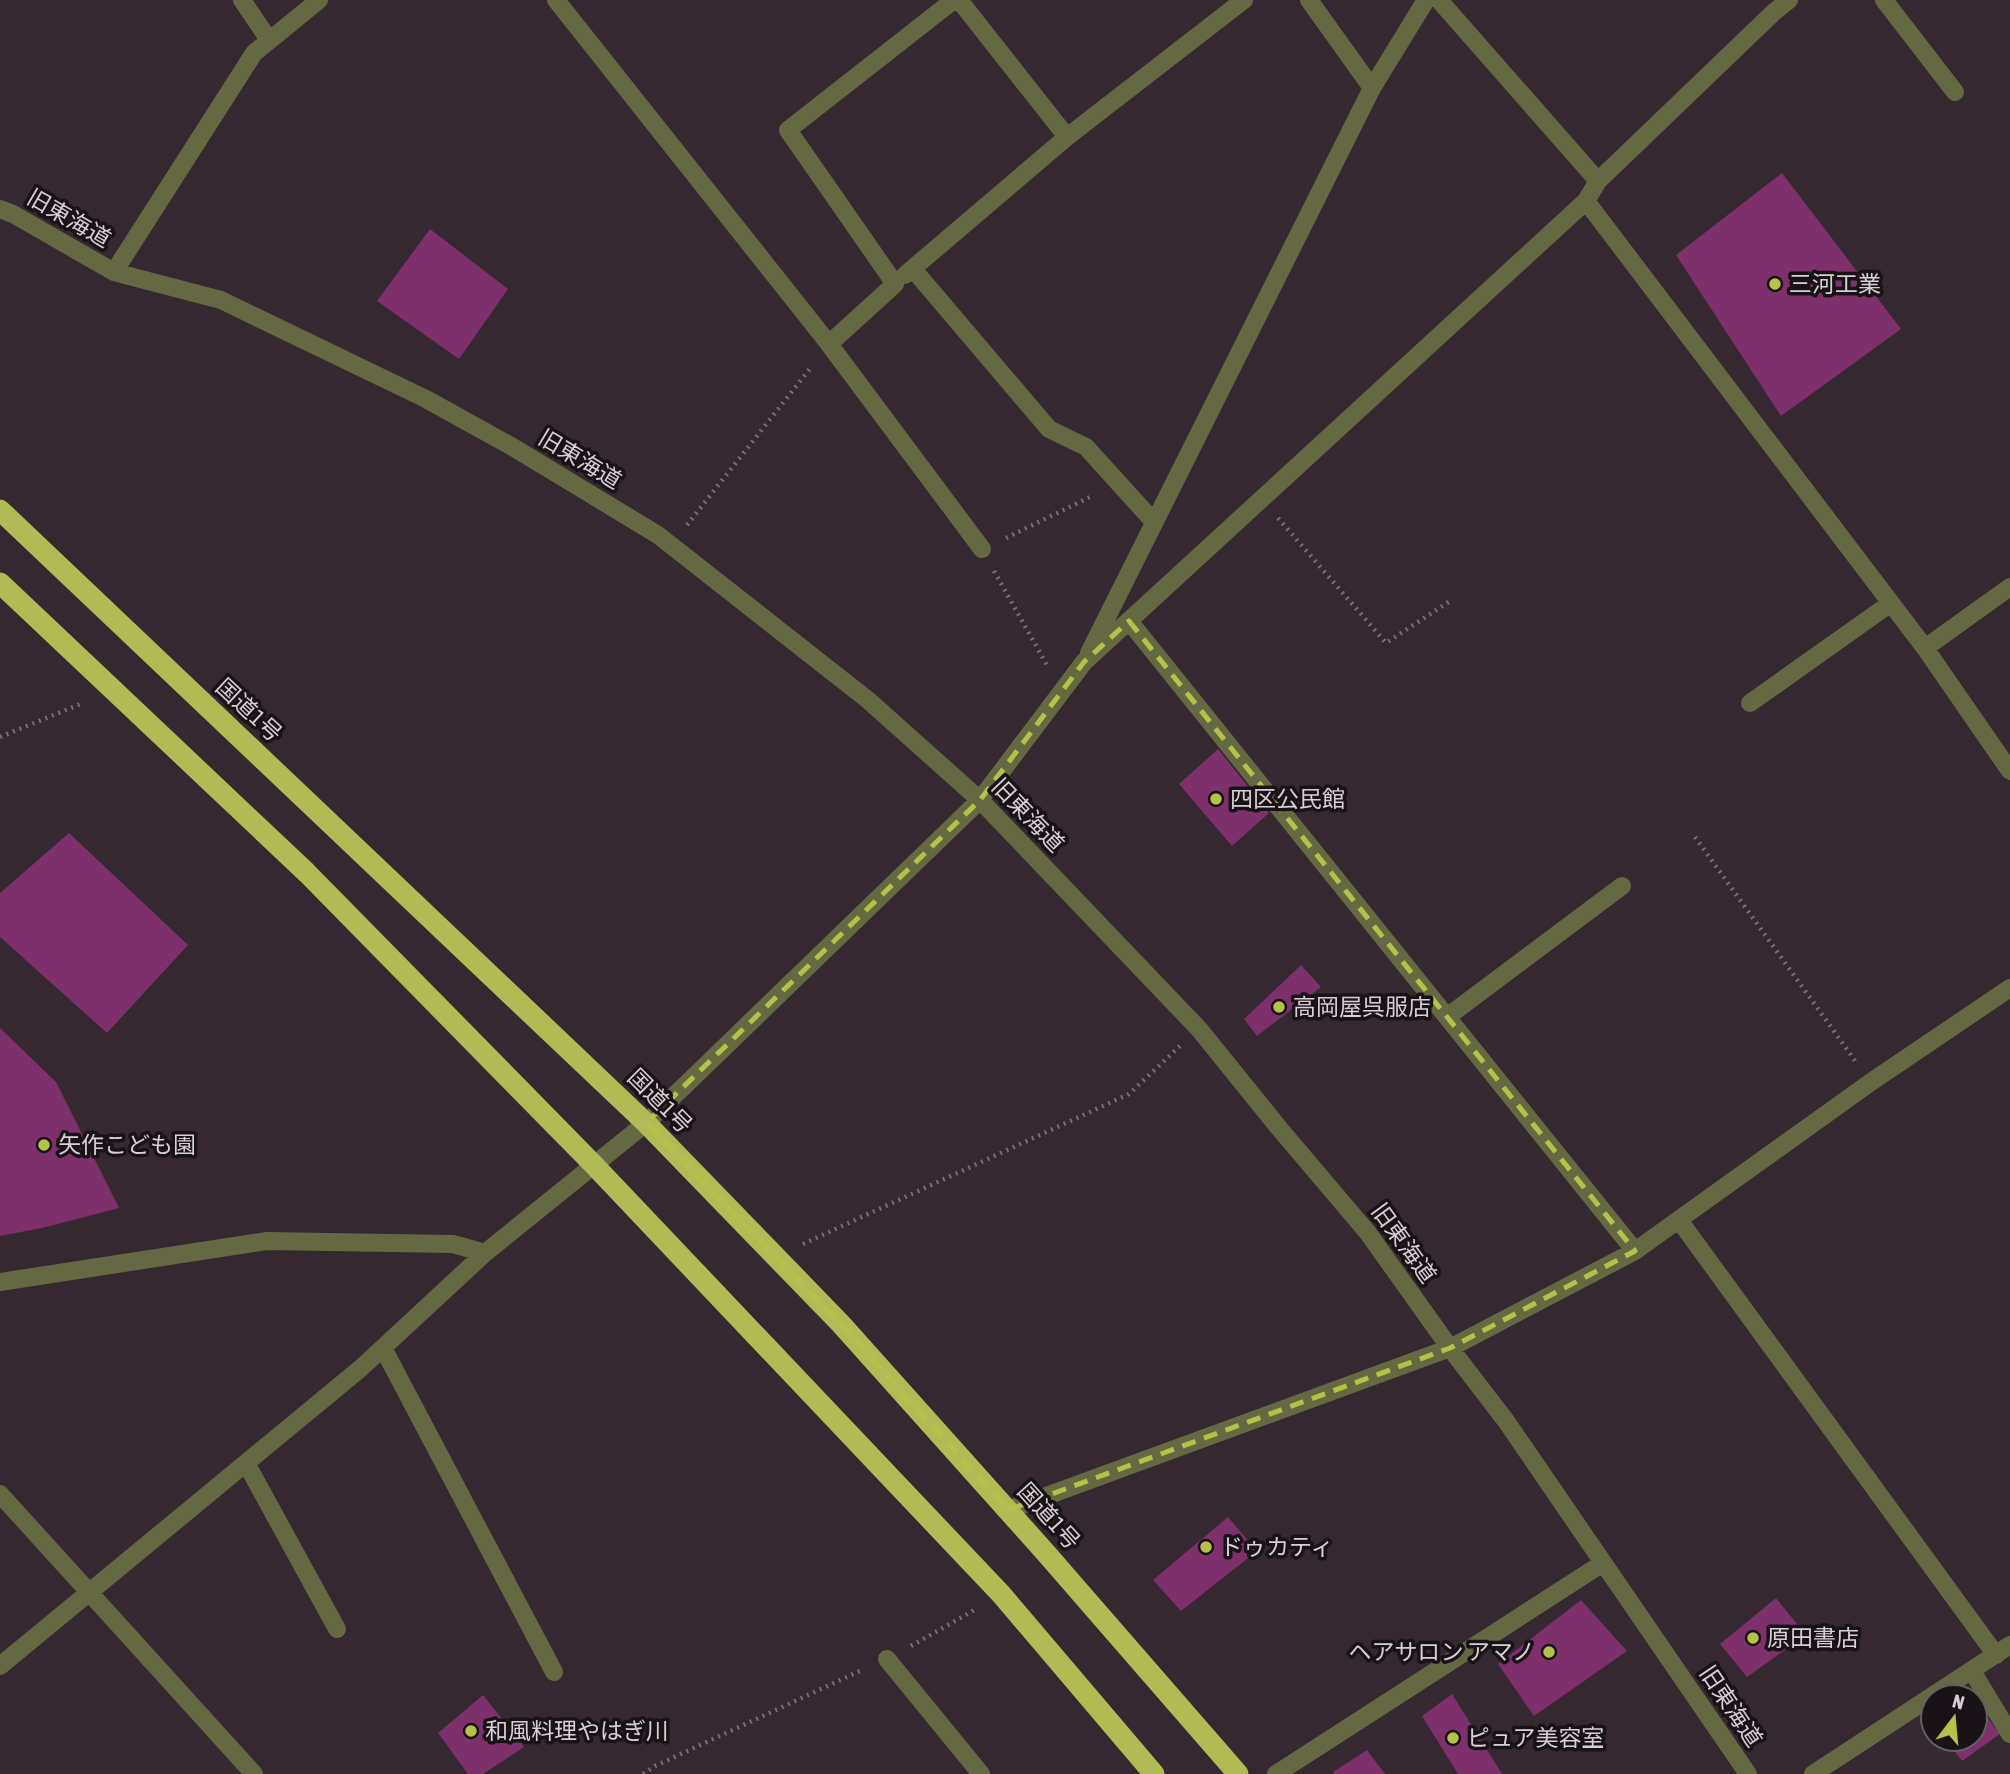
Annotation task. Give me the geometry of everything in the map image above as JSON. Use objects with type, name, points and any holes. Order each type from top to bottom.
[{"type":"highway","name":"国道1号","points":[[0,510],[646,1123],[841,1324],[1008,1510],[1238,1774]]},
{"type":"highway","points":[[0,583],[307,873],[594,1165],[1001,1594],[1154,1774]]},
{"type":"street","points":[[242,0],[269,40]]},
{"type":"street","points":[[114,272],[254,53],[319,0]]},
{"type":"street","points":[[556,0],[829,344],[982,549]]},
{"type":"street","points":[[895,284],[788,130],[957,0],[1067,137]]},
{"type":"street","points":[[829,344],[1067,137],[1244,0]]},
{"type":"street","points":[[1309,0],[1372,88]]},
{"type":"street","points":[[1084,662],[1372,88],[1426,0]]},
{"type":"street","points":[[1439,0],[1598,181]]},
{"type":"street","points":[[0,1666],[383,1348],[485,1253],[646,1123],[980,800],[1084,662],[1586,201],[1598,181],[1768,6],[1789,0]]},
{"type":"street","points":[[1884,0],[1955,92]]},
{"type":"street","points":[[1586,201],[1925,648],[2010,771]]},
{"type":"street","name":"旧東海道","points":[[0,209],[114,272],[221,300],[291,332],[426,399],[511,446],[658,535],[868,700],[980,800],[1199,1029],[1368,1233],[1506,1421],[1748,1774]]},
{"type":"street","points":[[913,269],[1049,429],[1086,447],[1154,522]]},
{"type":"street","points":[[1925,648],[2010,587]]},
{"type":"street","points":[[1750,703],[1891,603]]},
{"type":"street","points":[[1129,621],[1635,1251]]},
{"type":"street","points":[[1447,1017],[1622,886]]},
{"type":"street","points":[[1008,1510],[1450,1348],[1635,1251],[1871,1082],[2010,988]]},
{"type":"street","points":[[1679,1220],[2003,1650],[1813,1774]]},
{"type":"street","points":[[0,1282],[267,1241],[453,1244],[485,1253]]},
{"type":"street","points":[[383,1348],[554,1672]]},
{"type":"street","points":[[246,1463],[337,1629]]},
{"type":"street","points":[[0,1494],[254,1774]]},
{"type":"street","points":[[1276,1774],[1603,1563]]},
{"type":"street","points":[[887,1659],[981,1774]]},
{"type":"street","points":[[1972,1671],[2010,1734]]},
{"type":"path","points":[[671,545],[829,344]]},
{"type":"path","points":[[1062,691],[982,549],[1118,483]]},
{"type":"path","points":[[1262,499],[1386,643],[1450,601]]},
{"type":"path","points":[[0,737],[113,690]]},
{"type":"path","points":[[1695,836],[1871,1082]]},
{"type":"path","points":[[776,1257],[1129,1094],[1199,1029]]},
{"type":"path","points":[[643,1774],[655,1766],[887,1659],[1001,1594]]},
{"type":"highlighted area","points":[[1129,621],[1635,1251],[1450,1348],[1008,1510],[841,1324],[646,1123],[980,800],[1084,662]]},
{"type":"building","points":[[1782,173],[1901,329],[1781,416],[1676,255]]},
{"type":"building","points":[[430,229],[508,289],[459,359],[377,301]]},
{"type":"building","points":[[1218,749],[1269,813],[1232,846],[1179,784]]},
{"type":"building","points":[[69,833],[188,945],[107,1033],[0,937],[0,893]]},
{"type":"building","points":[[1301,965],[1321,987],[1257,1036],[1244,1019]]},
{"type":"building","name":"矢作こども園","points":[[0,1028],[56,1082],[119,1208],[0,1236]]},
{"type":"building","points":[[1228,1517],[1257,1551],[1181,1611],[1153,1580]]},
{"type":"building","points":[[1776,1598],[1806,1635],[1747,1677],[1720,1644]]},
{"type":"building","points":[[1581,1600],[1627,1651],[1534,1716],[1498,1664]]},
{"type":"building","points":[[1452,1694],[1502,1774],[1458,1774],[1422,1716]]},
{"type":"building","points":[[483,1695],[524,1747],[483,1774],[468,1774],[438,1733]]},
{"type":"building","points":[[1989,1719],[2000,1734],[1989,1742]]},
{"type":"building","points":[[1367,1750],[1385,1774],[1334,1774],[1333,1772]]},
{"type":"building","points":[[1956,1753],[1973,1753],[1962,1761]]},
{"type":"place","name":"三河工業","points":[[1775,284]]},
{"type":"place","name":"四区公民館","points":[[1216,799]]},
{"type":"place","name":"高岡屋呉服店","points":[[1279,1007]]},
{"type":"place","name":"矢作こども園","points":[[44,1145]]},
{"type":"place","name":"ドゥカティ","points":[[1206,1547]]},
{"type":"place","name":"原田書店","points":[[1753,1638]]},
{"type":"place","name":"ヘアサロン アマノ","points":[[1549,1652]]},
{"type":"place","name":"和風料理やはぎ川","points":[[471,1731]]},
{"type":"place","name":"ピュア美容室","points":[[1453,1738]]}]
